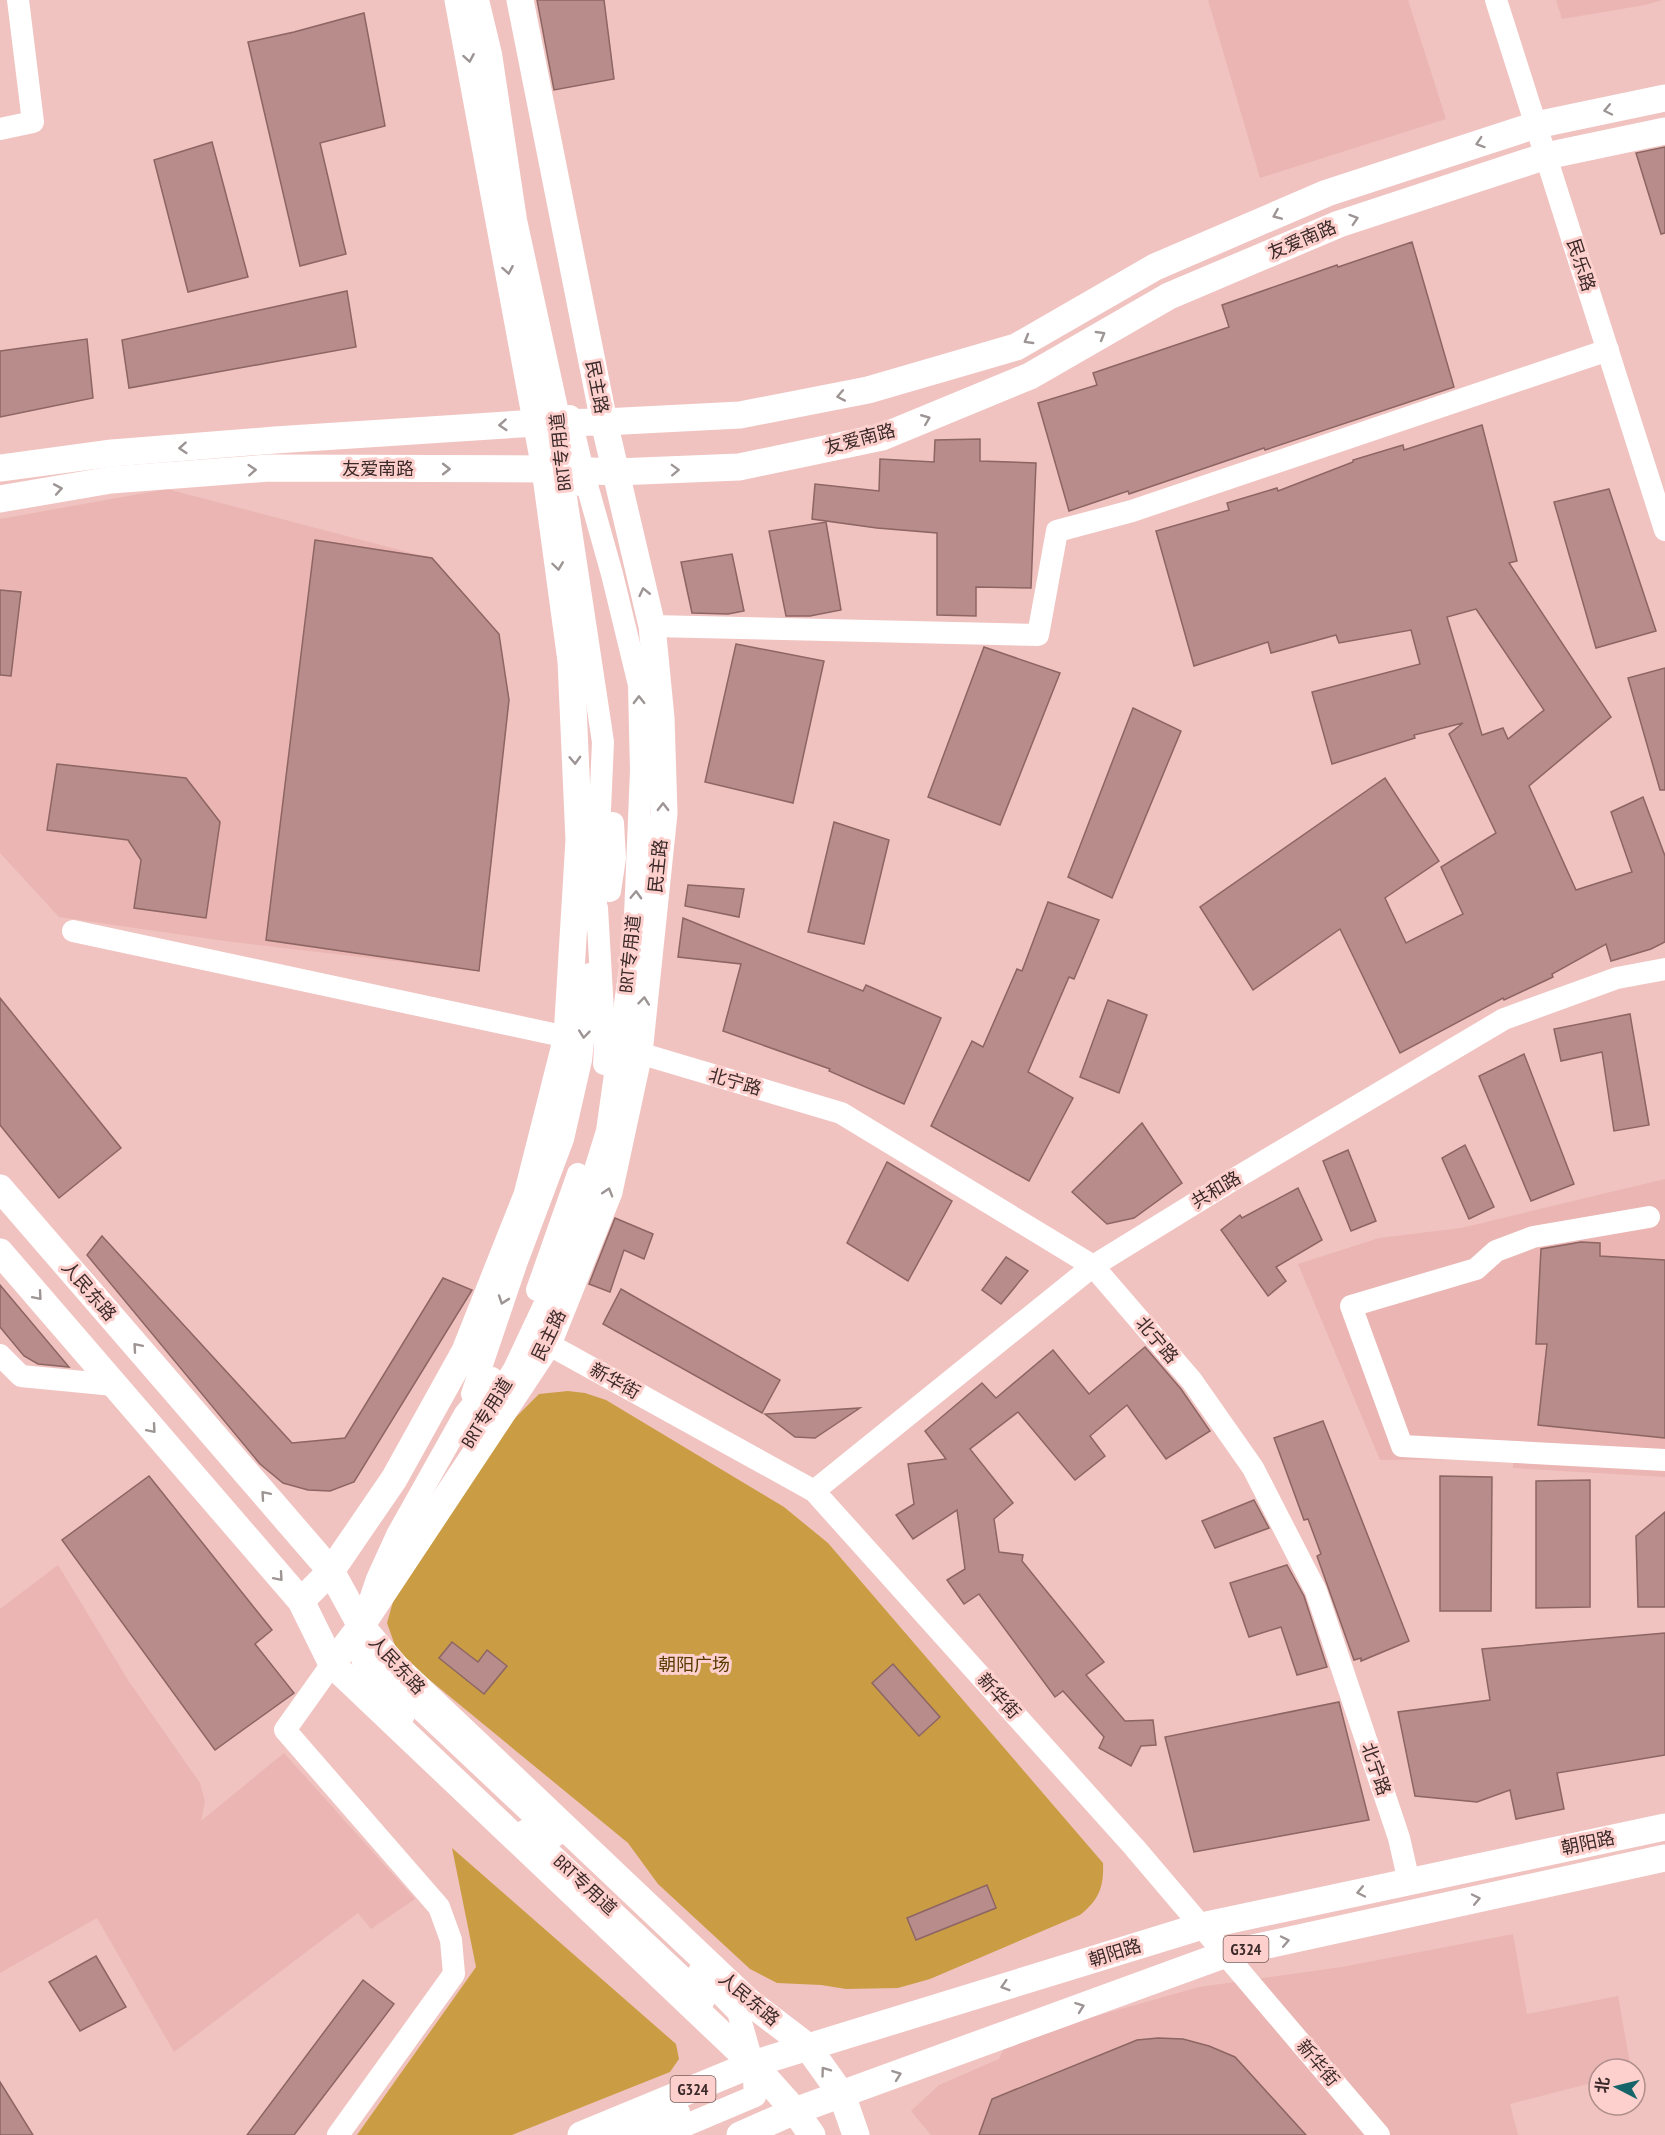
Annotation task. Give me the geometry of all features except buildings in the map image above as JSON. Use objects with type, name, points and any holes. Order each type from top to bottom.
[{"type":"main road","points":[[301,1601],[331,1571],[394,1479],[465,1351],[527,1195],[567,1037],[579,840],[563,470],[556,422],[458,0]]},
{"type":"main road","name":"民主路","points":[[332,1664],[361,1626],[548,1344],[609,1192],[664,813],[662,718],[652,626],[604,422],[520,0]]},
{"type":"main road","name":"友爱南路","points":[[0,468],[112,453],[556,422],[740,416],[868,390],[1016,347],[1155,267],[1316,198],[1536,125],[1665,98]]},
{"type":"main road","name":"友爱南路","points":[[0,499],[111,480],[269,468],[616,472],[739,467],[882,437],[1030,376],[1169,296],[1328,228],[1546,156],[1665,131]]},
{"type":"main road","name":"人民东路","points":[[0,1188],[331,1571],[361,1626],[396,1667],[748,2001],[807,2046],[842,2095],[856,2135]]},
{"type":"main road","points":[[0,1252],[301,1601],[332,1664],[753,2064],[795,2111],[812,2135]]},
{"type":"main road","name":"朝阳路","points":[[581,2135],[753,2064],[1202,1926],[1665,1827]]},
{"type":"main road","name":"朝阳路","points":[[740,2135],[795,2111],[1226,1953],[1665,1858]]},
{"type":"street","points":[[0,129],[33,122],[18,0]]},
{"type":"street","name":"BRT专用道","points":[[478,0],[491,54],[516,220],[556,422],[603,742],[597,908],[581,1060],[563,1139],[516,1264],[465,1414],[397,1535],[377,1579],[361,1626],[362,1659],[367,1676],[391,1702],[692,1986],[753,2064]]},
{"type":"street","name":"BRT专用道","points":[[493,0],[501,35],[526,202],[559,372],[556,422]]},
{"type":"street","name":"民乐路","points":[[1496,0],[1665,530]]},
{"type":"street","points":[[652,626],[1038,635],[1057,531],[1132,511],[1608,350]]},
{"type":"street","name":"BRT专用道","points":[[563,470],[581,518],[607,663],[615,858],[606,912],[629,1051]]},
{"type":"street","name":"BRT专用道","points":[[361,1626],[397,1555],[514,1369],[570,1250],[629,1051],[641,771],[639,685],[612,574],[563,470]]},
{"type":"street","points":[[73,931],[567,1037]]},
{"type":"street","name":"共和路","points":[[814,1491],[1093,1266],[1236,1178],[1504,1019],[1617,978],[1665,969]]},
{"type":"street","name":"北宁路","points":[[629,1051],[841,1113],[1093,1266],[1192,1382],[1253,1468],[1320,1602],[1399,1838],[1409,1882]]},
{"type":"street","points":[[1649,1217],[1533,1237],[1496,1251],[1476,1269],[1352,1306],[1402,1446],[1665,1461]]},
{"type":"street","name":"新华街","points":[[548,1344],[814,1491],[1134,1847],[1379,2135]]},
{"type":"street","points":[[0,1355],[21,1376],[114,1385]]},
{"type":"street","points":[[332,1664],[285,1731],[439,1907],[451,1940],[454,1974],[338,2135]]},
{"type":"street","points":[[725,2135],[756,2116],[753,2064]]},
{"type":"street","points":[[625,2135],[736,2091],[753,2064]]},
{"type":"street","points":[[663,2135],[755,2096]]},
{"type":"shaded area","points":[[1208,0],[1408,0],[1446,119],[1260,178]]},
{"type":"shaded area","points":[[1556,0],[1662,0],[1562,19]]},
{"type":"shaded area","points":[[167,489],[430,558],[496,631],[509,700],[479,971],[225,941],[59,917],[0,853],[0,519]]},
{"type":"shaded area","points":[[1665,1179],[1665,1477],[1513,1468],[1513,1459],[1380,1460],[1298,1264],[1379,1238],[1461,1228]]},
{"type":"shaded area","points":[[58,1565],[128,1680],[200,1783],[205,1802],[201,1821],[284,1753],[415,1899],[371,1929],[358,1913],[174,2052],[97,1918],[0,1973],[0,1609]]},
{"type":"shaded area","points":[[1513,1934],[1527,2014],[1618,1996],[1629,2057],[1587,2057],[1587,2084],[1510,2104],[1518,2135],[931,2135],[911,2111],[939,2085],[999,2059],[1004,2048],[1029,2035],[1199,1987],[1342,1967]]},
{"type":"green space","name":"朝阳广场","points":[[568,1391],[585,1393],[606,1400],[784,1507],[828,1543],[1103,1863],[1101,1886],[1092,1904],[1080,1915],[930,1979],[898,1988],[846,1989],[821,1985],[777,1983],[750,1969],[658,1884],[628,1843],[398,1654],[387,1623],[396,1591],[493,1440],[539,1394]]},
{"type":"green space","points":[[452,1848],[676,2044],[679,2059],[670,2072],[512,2135],[357,2135],[476,1967]]}]
